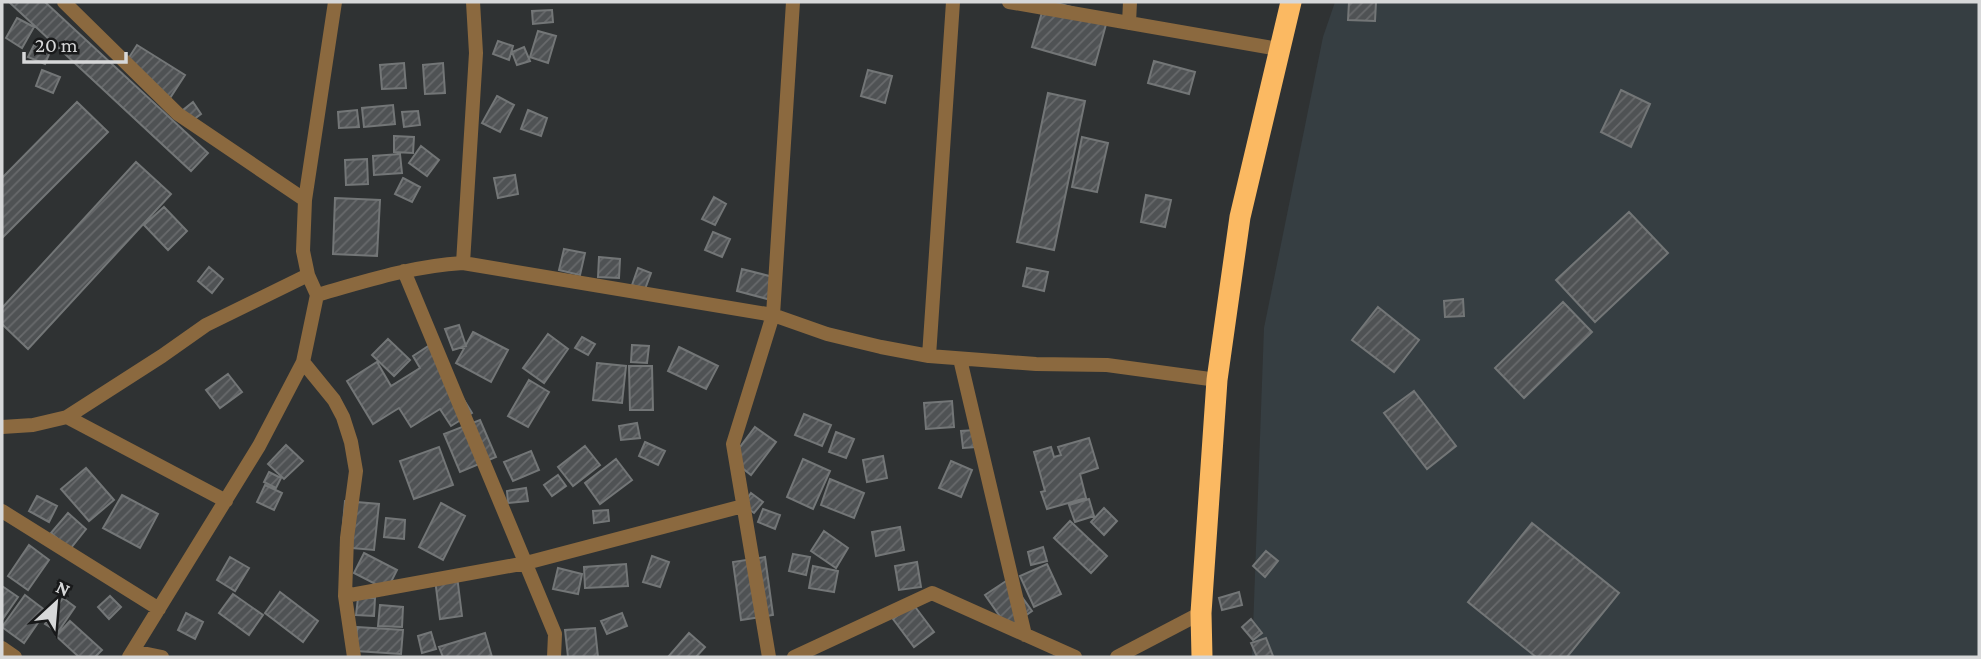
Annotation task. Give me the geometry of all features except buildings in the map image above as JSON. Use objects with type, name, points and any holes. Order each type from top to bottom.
[{"type":"highway","points":[[1202,657],[1201,613],[1217,380],[1240,217],[1291,2]]},
{"type":"street","points":[[64,2],[178,114],[305,200]]},
{"type":"street","points":[[162,657],[131,654],[259,446],[303,362],[317,295],[308,275],[303,251],[305,200],[335,2]]},
{"type":"street","points":[[463,263],[476,53],[473,2]]},
{"type":"street","points":[[769,657],[733,444],[773,315],[793,2]]},
{"type":"street","points":[[929,356],[953,2]]},
{"type":"street","points":[[1009,2],[1279,49]]},
{"type":"street","points":[[1129,23],[1130,2]]},
{"type":"street","points":[[317,295],[381,275],[436,264],[463,263],[773,315],[827,334],[929,356],[1107,365],[1217,380]]},
{"type":"street","points":[[404,271],[555,634],[554,657]]},
{"type":"street","points":[[2,427],[33,425],[67,416],[206,325],[308,275]]},
{"type":"street","points":[[960,359],[1025,635]]},
{"type":"street","points":[[303,362],[334,400],[343,416],[351,442],[356,471],[347,538],[345,596],[354,657]]},
{"type":"street","points":[[67,416],[226,501]]},
{"type":"street","points":[[345,596],[526,563],[743,506]]},
{"type":"street","points":[[2,511],[159,609]]},
{"type":"street","points":[[794,657],[932,593],[1075,657]]},
{"type":"street","points":[[1117,657],[1201,613]]},
{"type":"street","points":[[2,649],[15,657]]},
{"type":"shaded area","points":[[1335,2],[1979,2],[1979,657],[1252,657],[1264,328],[1323,37]]}]
